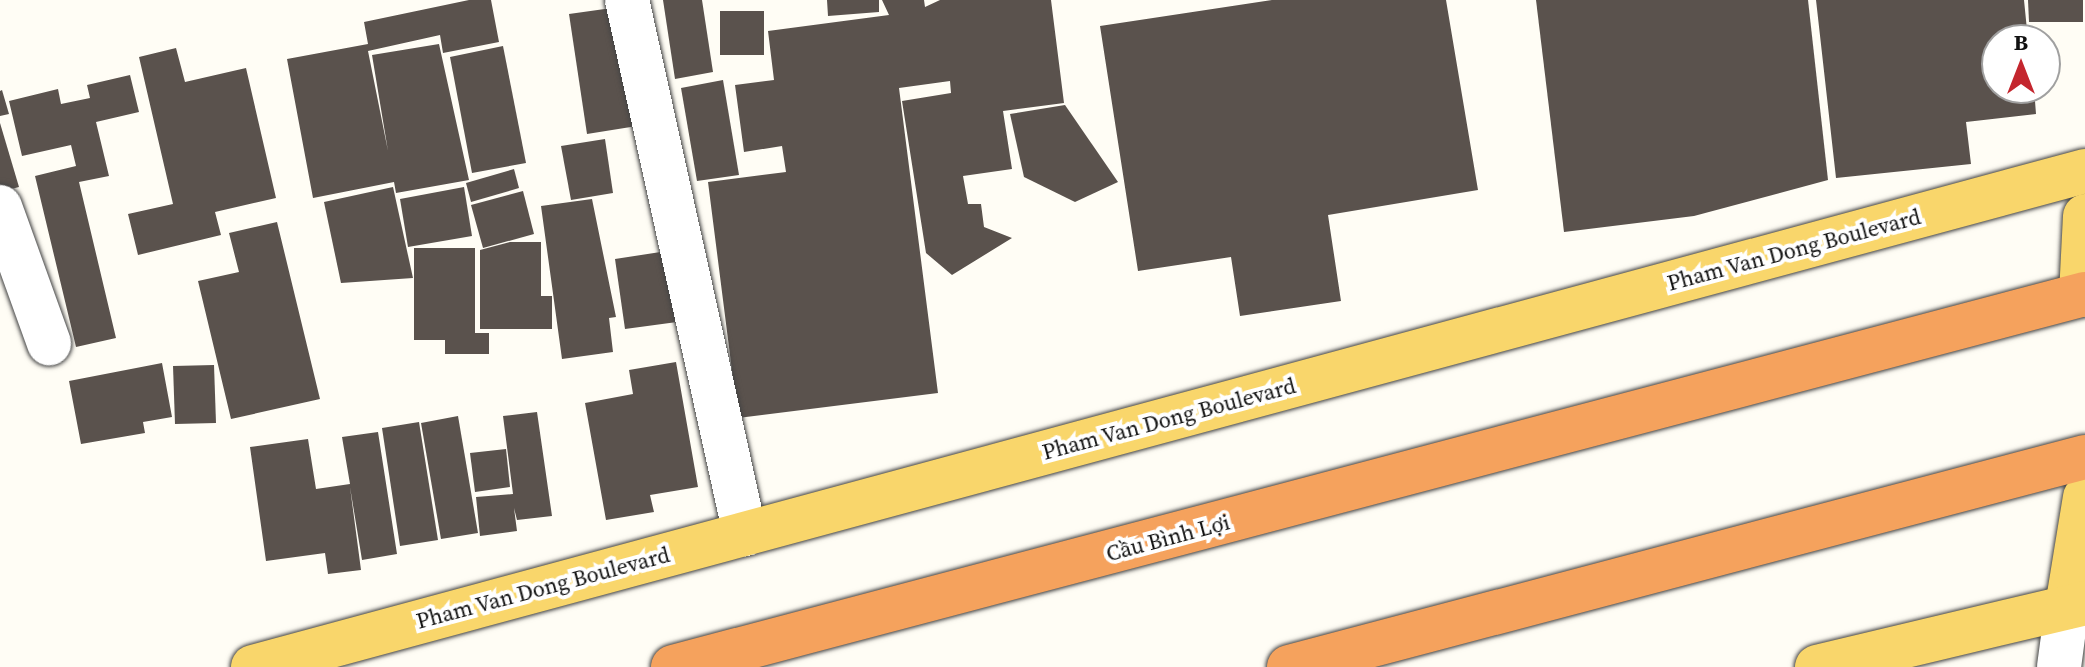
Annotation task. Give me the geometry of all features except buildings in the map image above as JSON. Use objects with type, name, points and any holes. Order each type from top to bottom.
[{"type":"highway","name":"Cầu Bình Lợi","points":[[673,667],[1663,410],[2083,295]]},
{"type":"highway","points":[[1289,667],[2085,457]]},
{"type":"main road","name":"Pham Van Dong Boulevard","points":[[253,667],[2085,171]]},
{"type":"main road","points":[[2083,295],[2085,216]]},
{"type":"main road","points":[[1817,667],[2076,605],[2085,497]]},
{"type":"street","points":[[627,0],[745,534]]},
{"type":"street","points":[[0,207],[49,343]]},
{"type":"street","points":[[2059,667],[2076,605]]}]
